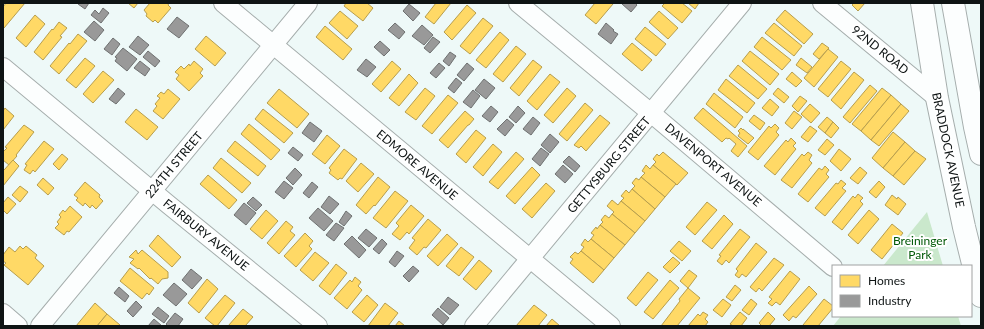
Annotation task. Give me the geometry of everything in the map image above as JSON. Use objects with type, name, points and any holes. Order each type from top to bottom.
[{"type":"main road","name":"BRADDOCK AVENUE","points":[[922,3],[937,98],[964,228],[981,296]]},
{"type":"main road","points":[[953,3],[978,126],[981,154]]},
{"type":"street","name":"EDMORE AVENUE","points":[[223,3],[611,326]]},
{"type":"street","name":"224TH STREET","points":[[40,326],[308,3]]},
{"type":"street","name":"DAVENPORT AVENUE","points":[[518,3],[832,266]]},
{"type":"street","name":"GETTYSBURG STREET","points":[[474,326],[742,3]]},
{"type":"street","name":"92ND ROAD","points":[[822,3],[937,98]]},
{"type":"street","name":"FAIRBURY AVENUE","points":[[3,67],[318,326]]},
{"type":"street","points":[[3,313],[18,326]]},
{"type":"green space","name":"Breininger Park","points":[[927,212],[943,265],[884,265]]},
{"type":"green space","points":[[840,317],[958,317],[961,326],[833,326]]},
{"type":"building: Homes","points":[[6,3],[25,3],[4,28],[3,7]]},
{"type":"building: Homes","points":[[128,3],[138,3],[134,8]]},
{"type":"building: Homes","points":[[150,3],[169,3],[168,5],[171,8],[158,23],[155,20],[153,22],[146,16],[147,14],[144,10]]},
{"type":"building: Homes","points":[[346,3],[367,3],[373,8],[363,21],[344,6]]},
{"type":"building: Homes","points":[[436,3],[451,3],[434,24],[425,17]]},
{"type":"building: Homes","points":[[595,3],[613,4],[596,24],[585,15]]},
{"type":"building: Homes","points":[[665,3],[682,3],[692,11],[682,23],[662,6]]},
{"type":"building: Homes","points":[[688,3],[699,3],[695,9]]},
{"type":"building: Homes","points":[[851,3],[865,3],[858,11]]},
{"type":"building: Homes","points":[[467,5],[476,13],[452,40],[444,32]]},
{"type":"building: Homes","points":[[785,10],[813,34],[804,44],[776,20]]},
{"type":"building: Homes","points":[[340,11],[358,26],[347,39],[329,23]]},
{"type":"building: Homes","points":[[659,11],[678,28],[668,39],[649,22]]},
{"type":"building: Homes","points":[[35,15],[45,24],[26,47],[16,38]]},
{"type":"building: Homes","points":[[483,18],[493,26],[470,54],[460,46]]},
{"type":"building: Homes","points":[[59,22],[67,28],[60,36],[62,37],[43,60],[34,52]]},
{"type":"building: Homes","points":[[774,23],[802,46],[794,56],[765,33]]},
{"type":"building: Homes","points":[[325,26],[352,49],[343,60],[316,37]]},
{"type":"building: Homes","points":[[645,27],[666,44],[656,56],[635,39]]},
{"type":"building: Homes","points":[[500,32],[509,40],[486,68],[476,60]]},
{"type":"building: Homes","points":[[78,34],[87,41],[59,74],[50,66]]},
{"type":"building: Homes","points":[[206,36],[226,53],[215,66],[195,49]]},
{"type":"building: Homes","points":[[762,37],[791,60],[782,70],[754,47]]},
{"type":"building: Homes","points":[[632,43],[652,60],[642,71],[622,54]]},
{"type":"building: Homes","points":[[822,43],[829,48],[819,59],[813,54]]},
{"type":"building: Homes","points":[[516,46],[526,54],[503,82],[493,74]]},
{"type":"building: Homes","points":[[828,49],[838,57],[814,87],[804,78]]},
{"type":"building: Homes","points":[[750,51],[779,74],[770,85],[742,61]]},
{"type":"building: Homes","points":[[85,58],[95,66],[76,88],[66,80]]},
{"type":"building: Homes","points":[[801,58],[812,67],[807,73],[796,65]]},
{"type":"building: Homes","points":[[533,60],[542,67],[519,96],[510,88]]},
{"type":"building: Homes","points":[[194,61],[203,69],[200,73],[203,76],[189,91],[176,79],[179,75],[175,72],[181,66],[184,69],[189,64],[190,66]]},
{"type":"building: Homes","points":[[392,61],[401,69],[381,92],[372,84]]},
{"type":"building: Homes","points":[[841,61],[851,69],[828,97],[818,89]]},
{"type":"building: Homes","points":[[738,65],[767,89],[758,99],[729,76]]},
{"type":"building: Homes","points":[[103,71],[114,80],[93,103],[83,94]]},
{"type":"building: Homes","points":[[792,72],[802,81],[796,87],[786,79]]},
{"type":"building: Homes","points":[[854,72],[864,80],[841,109],[831,100]]},
{"type":"building: Homes","points":[[409,74],[418,83],[399,106],[389,98]]},
{"type":"building: Homes","points":[[550,74],[560,82],[537,110],[527,101]]},
{"type":"building: Homes","points":[[726,79],[755,103],[747,113],[718,90]]},
{"type":"building: Homes","points":[[870,85],[877,91],[850,123],[843,117]]},
{"type":"building: Homes","points":[[425,88],[435,96],[416,120],[405,112]]},
{"type":"building: Homes","points":[[567,88],[576,96],[553,123],[544,115]]},
{"type":"building: Homes","points":[[778,88],[789,97],[784,103],[773,94]]},
{"type":"building: Homes","points":[[882,88],[891,95],[861,131],[852,124]]},
{"type":"building: Homes","points":[[168,89],[180,99],[163,119],[153,111],[157,106],[155,104],[160,98],[157,96],[161,92],[164,94]]},
{"type":"building: Homes","points":[[279,89],[309,114],[297,128],[267,103]]},
{"type":"building: Homes","points":[[714,93],[743,117],[735,128],[706,104]]},
{"type":"building: Homes","points":[[448,95],[458,103],[432,134],[422,126]]},
{"type":"building: Homes","points":[[891,95],[901,104],[871,140],[861,131]]},
{"type":"building: Homes","points":[[800,96],[807,101],[798,112],[792,106]]},
{"type":"building: Homes","points":[[770,99],[779,107],[772,116],[762,108]]},
{"type":"building: Homes","points":[[585,103],[593,110],[567,141],[559,134]]},
{"type":"building: Homes","points":[[810,104],[820,113],[811,123],[801,114]]},
{"type":"building: Homes","points":[[901,104],[909,111],[879,146],[871,140]]},
{"type":"building: Homes","points":[[5,108],[14,116],[3,130],[3,111]]},
{"type":"building: Homes","points":[[703,108],[747,146],[738,157],[731,151],[736,144],[729,138],[726,138],[722,142],[694,118]]},
{"type":"building: Homes","points":[[136,109],[158,127],[147,140],[125,122]]},
{"type":"building: Homes","points":[[263,109],[293,133],[284,143],[255,119]]},
{"type":"building: Homes","points":[[465,111],[474,119],[448,148],[439,140]]},
{"type":"building: Homes","points":[[794,111],[802,117],[792,129],[785,123]]},
{"type":"building: Homes","points":[[600,115],[610,123],[586,151],[581,146],[579,148],[574,145]]},
{"type":"building: Homes","points":[[754,115],[765,123],[760,130],[749,121]]},
{"type":"building: Homes","points":[[827,117],[833,122],[825,133],[818,127]]},
{"type":"building: Homes","points":[[833,122],[839,128],[831,138],[825,133]]},
{"type":"building: Homes","points":[[249,124],[280,150],[271,160],[241,134]]},
{"type":"building: Homes","points":[[775,124],[779,128],[776,132],[779,135],[758,160],[748,152],[769,126],[771,128]]},
{"type":"building: Homes","points":[[24,125],[34,132],[9,165],[3,160],[3,152],[7,148],[5,147]]},
{"type":"building: Homes","points":[[810,126],[817,131],[808,142],[801,137]]},
{"type":"building: Homes","points":[[741,128],[754,138],[748,144],[738,136],[740,133],[738,131]]},
{"type":"building: Homes","points":[[476,130],[486,138],[466,163],[456,154]]},
{"type":"building: Homes","points":[[893,132],[905,142],[883,168],[872,158]]},
{"type":"building: Homes","points":[[327,135],[340,146],[325,164],[312,154]]},
{"type":"building: Homes","points":[[791,138],[796,143],[793,146],[796,149],[775,175],[764,166],[786,140],[788,142]]},
{"type":"building: Homes","points":[[827,139],[834,145],[825,155],[818,150]]},
{"type":"building: Homes","points":[[44,141],[54,149],[35,172],[33,170],[30,174],[24,170],[27,165],[25,164]]},
{"type":"building: Homes","points":[[235,141],[266,166],[258,176],[227,151]]},
{"type":"building: Homes","points":[[905,142],[915,151],[893,176],[883,168]]},
{"type":"building: Homes","points":[[493,144],[502,152],[483,176],[473,167]]},
{"type":"building: Homes","points":[[344,149],[357,159],[342,179],[340,178],[338,180],[329,173],[331,170],[329,168]]},
{"type":"building: Homes","points":[[839,149],[851,159],[841,171],[830,161]]},
{"type":"building: Homes","points":[[915,151],[926,159],[904,185],[893,176]]},
{"type":"building: Homes","points":[[516,152],[524,159],[498,189],[489,182]]},
{"type":"building: Homes","points":[[663,152],[688,173],[677,185],[653,165],[656,162],[653,159],[657,154],[659,156]]},
{"type":"building: Homes","points":[[808,152],[812,155],[809,160],[812,163],[792,188],[781,180],[802,154],[804,156]]},
{"type":"building: Homes","points":[[62,154],[68,159],[59,170],[53,164]]},
{"type":"building: Homes","points":[[221,158],[251,183],[242,193],[213,168]]},
{"type":"building: Homes","points":[[13,160],[19,166],[3,186],[3,169],[4,170]]},
{"type":"building: Homes","points":[[361,163],[374,174],[358,192],[346,181]]},
{"type":"building: Homes","points":[[646,165],[650,169],[653,165],[676,184],[665,197],[641,177],[645,173],[642,171]]},
{"type":"building: Homes","points":[[825,166],[829,170],[826,174],[829,177],[808,202],[798,194],[819,168],[822,170]]},
{"type":"building: Homes","points":[[532,167],[540,175],[515,204],[506,196]]},
{"type":"building: Homes","points":[[860,167],[867,173],[858,184],[850,178]]},
{"type":"building: Homes","points":[[208,175],[237,200],[229,209],[200,184]]},
{"type":"building: Homes","points":[[378,177],[390,187],[375,206],[374,205],[366,214],[356,205]]},
{"type":"building: Homes","points":[[641,177],[665,197],[655,209],[632,189],[635,186],[632,183],[636,178],[639,180]]},
{"type":"building: Homes","points":[[43,178],[54,188],[48,195],[37,185]]},
{"type":"building: Homes","points":[[841,180],[846,184],[842,188],[846,191],[825,216],[815,208],[836,183],[838,184]]},
{"type":"building: Homes","points":[[879,181],[885,187],[876,198],[869,192]]},
{"type":"building: Homes","points":[[85,182],[100,195],[99,197],[103,201],[96,209],[92,205],[90,208],[85,203],[83,206],[76,200],[78,198],[74,195]]},
{"type":"building: Homes","points":[[546,183],[555,191],[532,218],[522,209]]},
{"type":"building: Homes","points":[[20,186],[28,192],[20,202],[12,195]]},
{"type":"building: Homes","points":[[632,189],[655,209],[645,221],[621,201],[624,198],[621,196],[626,190],[629,193]]},
{"type":"building: Homes","points":[[395,191],[408,201],[386,228],[373,218]]},
{"type":"building: Homes","points":[[858,194],[863,198],[860,201],[863,204],[842,230],[832,222],[853,196],[855,198]]},
{"type":"building: Homes","points":[[892,195],[897,199],[898,197],[906,204],[898,215],[885,205]]},
{"type":"building: Homes","points":[[8,197],[16,204],[7,214],[3,210],[3,203]]},
{"type":"building: Homes","points":[[612,200],[618,205],[621,201],[645,221],[635,233],[612,214],[614,212],[607,206]]},
{"type":"building: Homes","points":[[707,202],[717,210],[695,235],[686,227]]},
{"type":"building: Homes","points":[[411,205],[424,216],[409,234],[407,232],[400,240],[392,234],[399,226],[396,223]]},
{"type":"building: Homes","points":[[70,206],[82,217],[69,232],[67,231],[64,235],[55,228],[59,224],[57,222],[61,217],[59,215],[63,210],[65,212]]},
{"type":"building: Homes","points":[[266,210],[278,221],[262,239],[250,229]]},
{"type":"building: Homes","points":[[869,210],[879,219],[858,244],[848,235]]},
{"type":"building: Homes","points":[[612,214],[635,233],[625,245],[600,225],[603,222],[601,220],[605,215],[609,218]]},
{"type":"building: Homes","points":[[724,215],[733,224],[712,249],[702,241]]},
{"type":"building: Homes","points":[[428,219],[441,230],[426,248],[424,247],[417,255],[409,248],[415,240],[412,238]]},
{"type":"building: Homes","points":[[286,221],[293,227],[290,231],[295,235],[279,254],[267,243]]},
{"type":"building: Homes","points":[[892,224],[903,233],[882,259],[871,250]]},
{"type":"building: Homes","points":[[600,225],[625,245],[614,258],[591,239],[594,235],[591,233]]},
{"type":"building: Homes","points":[[740,229],[750,237],[729,263],[726,260],[722,265],[717,261],[721,256],[719,255]]},
{"type":"building: Homes","points":[[305,233],[313,241],[309,246],[312,249],[296,267],[284,256]]},
{"type":"building: Homes","points":[[447,234],[458,244],[438,266],[427,256]]},
{"type":"building: Homes","points":[[158,235],[181,257],[172,267],[149,246]]},
{"type":"building: Homes","points":[[585,239],[588,242],[591,239],[614,258],[604,270],[581,251],[584,247],[581,245]]},
{"type":"building: Homes","points":[[679,241],[691,251],[682,261],[670,251]]},
{"type":"building: Homes","points":[[756,243],[767,252],[746,277],[742,274],[739,278],[735,275],[738,271],[736,269]]},
{"type":"building: Homes","points":[[20,246],[23,249],[26,246],[37,255],[35,258],[44,266],[28,285],[4,265],[6,263],[3,261],[3,255],[9,247],[15,252]]},
{"type":"building: Homes","points":[[461,247],[474,257],[459,276],[446,266]]},
{"type":"building: Homes","points":[[136,250],[138,254],[142,250],[168,272],[168,278],[162,279],[158,284],[151,278],[150,279],[139,268],[138,269],[130,263],[134,259],[129,257]]},
{"type":"building: Homes","points":[[581,251],[604,270],[593,283],[570,263],[573,259],[570,257],[575,252],[578,254]]},
{"type":"building: Homes","points":[[315,252],[329,263],[313,281],[300,270]]},
{"type":"building: Homes","points":[[673,257],[680,263],[670,273],[663,267]]},
{"type":"building: Homes","points":[[774,258],[784,265],[762,291],[759,288],[756,292],[750,287]]},
{"type":"building: Homes","points":[[479,260],[492,271],[476,290],[463,279]]},
{"type":"building: Homes","points":[[336,264],[347,273],[330,295],[319,286]]},
{"type":"building: Homes","points":[[130,268],[154,288],[149,295],[147,293],[142,299],[120,281]]},
{"type":"building: Homes","points":[[689,270],[697,276],[688,288],[680,281]]},
{"type":"building: Homes","points":[[790,271],[800,279],[780,305],[776,302],[772,306],[768,303],[772,299],[769,297]]},
{"type":"building: Homes","points":[[648,272],[658,280],[636,306],[627,298]]},
{"type":"building: Homes","points":[[355,277],[361,282],[358,286],[362,290],[347,309],[334,298],[350,280],[352,282]]},
{"type":"building: Homes","points":[[207,279],[218,289],[199,313],[188,303]]},
{"type":"building: Homes","points":[[670,280],[679,288],[653,319],[644,312]]},
{"type":"building: Homes","points":[[735,285],[741,290],[732,301],[726,297]]},
{"type":"building: Homes","points":[[809,286],[817,294],[796,318],[793,316],[789,321],[783,315]]},
{"type":"building: Homes","points":[[688,288],[700,298],[677,326],[661,326],[680,301],[679,299]]},
{"type":"building: Homes","points":[[225,295],[235,303],[217,326],[215,326],[205,318]]},
{"type":"building: Homes","points":[[367,295],[378,305],[364,322],[352,312]]},
{"type":"building: Homes","points":[[723,299],[731,305],[722,317],[713,310]]},
{"type":"building: Homes","points":[[751,299],[757,304],[749,315],[742,310]]},
{"type":"building: Homes","points":[[824,299],[832,305],[832,309],[818,326],[803,325]]},
{"type":"building: Homes","points":[[95,303],[107,314],[97,326],[76,326]]},
{"type":"building: Homes","points":[[385,303],[398,313],[388,326],[368,326]]},
{"type":"building: Homes","points":[[534,305],[547,315],[538,326],[516,326]]},
{"type":"building: Homes","points":[[243,309],[253,317],[245,326],[228,326]]},
{"type":"building: Homes","points":[[703,312],[708,315],[705,319],[708,322],[705,326],[688,326],[698,314],[700,316]]},
{"type":"building: Homes","points":[[740,312],[747,318],[741,326],[733,326],[730,324]]},
{"type":"building: Homes","points":[[768,312],[775,319],[769,326],[762,326],[759,323]]},
{"type":"building: Homes","points":[[107,314],[120,325],[97,326]]},
{"type":"building: Homes","points":[[552,319],[560,326],[546,326]]},
{"type":"building: Homes","points":[[399,321],[405,326],[395,326]]},
{"type":"building: Industry","points":[[89,3],[85,9],[78,4]]},
{"type":"building: Industry","points":[[635,3],[637,5],[631,12],[622,4]]},
{"type":"building: Industry","points":[[409,4],[420,13],[413,21],[403,11]]},
{"type":"building: Industry","points":[[103,8],[109,13],[101,23],[91,15],[95,10],[99,14]]},
{"type":"building: Industry","points":[[177,17],[189,26],[179,38],[167,29]]},
{"type":"building: Industry","points":[[94,21],[104,30],[95,41],[84,32]]},
{"type":"building: Industry","points":[[395,23],[405,32],[399,39],[388,30]]},
{"type":"building: Industry","points":[[606,23],[618,34],[611,44],[598,34]]},
{"type":"building: Industry","points":[[422,25],[433,35],[424,45],[412,36]]},
{"type":"building: Industry","points":[[138,36],[149,45],[140,55],[129,47]]},
{"type":"building: Industry","points":[[433,37],[440,42],[430,53],[424,48]]},
{"type":"building: Industry","points":[[113,38],[120,44],[112,55],[104,49]]},
{"type":"building: Industry","points":[[380,41],[390,50],[384,56],[374,47]]},
{"type":"building: Industry","points":[[123,48],[137,59],[127,71],[115,61],[117,58],[115,57]]},
{"type":"building: Industry","points":[[148,51],[160,61],[155,67],[143,57]]},
{"type":"building: Industry","points":[[450,52],[456,56],[449,66],[443,61]]},
{"type":"building: Industry","points":[[366,59],[376,67],[367,77],[357,70]]},
{"type":"building: Industry","points":[[140,61],[150,69],[145,76],[134,68]]},
{"type":"building: Industry","points":[[439,63],[445,68],[436,78],[430,73]]},
{"type":"building: Industry","points":[[467,63],[474,69],[464,81],[457,75]]},
{"type":"building: Industry","points":[[456,78],[462,83],[454,93],[448,88]]},
{"type":"building: Industry","points":[[484,79],[495,88],[486,99],[475,90]]},
{"type":"building: Industry","points":[[118,88],[125,94],[116,104],[109,99]]},
{"type":"building: Industry","points":[[473,90],[480,96],[471,108],[463,102]]},
{"type":"building: Industry","points":[[491,106],[498,112],[490,122],[482,116]]},
{"type":"building: Industry","points":[[518,106],[525,113],[516,123],[509,117]]},
{"type":"building: Industry","points":[[533,117],[540,123],[531,135],[523,129]]},
{"type":"building: Industry","points":[[507,119],[514,125],[505,136],[497,129]]},
{"type":"building: Industry","points":[[310,122],[322,131],[314,142],[302,133]]},
{"type":"building: Industry","points":[[550,134],[559,142],[550,153],[541,145]]},
{"type":"building: Industry","points":[[293,147],[303,155],[298,161],[288,153]]},
{"type":"building: Industry","points":[[541,148],[549,154],[540,166],[532,159]]},
{"type":"building: Industry","points":[[569,156],[580,166],[575,172],[563,162]]},
{"type":"building: Industry","points":[[563,165],[573,174],[565,183],[555,174]]},
{"type":"building: Industry","points":[[295,168],[302,175],[293,185],[286,178]]},
{"type":"building: Industry","points":[[284,181],[293,188],[284,199],[275,192]]},
{"type":"building: Industry","points":[[312,182],[318,187],[309,198],[303,193]]},
{"type":"building: Industry","points":[[329,196],[339,204],[330,214],[321,207]]},
{"type":"building: Industry","points":[[253,197],[262,205],[256,211],[247,203]]},
{"type":"building: Industry","points":[[244,203],[256,213],[246,225],[234,215]]},
{"type":"building: Industry","points":[[318,208],[333,221],[324,231],[309,218]]},
{"type":"building: Industry","points":[[346,211],[352,216],[344,226],[339,222]]},
{"type":"building: Industry","points":[[336,223],[344,228],[334,241],[326,235]]},
{"type":"building: Industry","points":[[366,229],[377,238],[369,247],[358,238]]},
{"type":"building: Industry","points":[[352,236],[366,250],[359,258],[344,244]]},
{"type":"building: Industry","points":[[382,239],[387,244],[379,254],[373,249]]},
{"type":"building: Industry","points":[[397,251],[404,256],[395,267],[389,262]]},
{"type":"building: Industry","points":[[413,266],[419,271],[409,282],[403,276]]},
{"type":"building: Industry","points":[[191,269],[202,278],[192,289],[182,280]]},
{"type":"building: Industry","points":[[174,283],[187,294],[176,306],[163,295]]},
{"type":"building: Industry","points":[[119,287],[129,296],[125,302],[114,293]]},
{"type":"building: Industry","points":[[448,297],[459,305],[450,315],[440,307]]},
{"type":"building: Industry","points":[[136,301],[142,307],[133,317],[127,311]]},
{"type":"building: Industry","points":[[158,307],[169,316],[164,323],[152,314]]},
{"type":"building: Industry","points":[[438,308],[449,318],[443,325],[432,315]]},
{"type":"building: Industry","points":[[175,313],[183,319],[178,326],[168,326],[166,324]]},
{"type":"building: Industry","points":[[154,319],[162,326],[148,326]]}]
